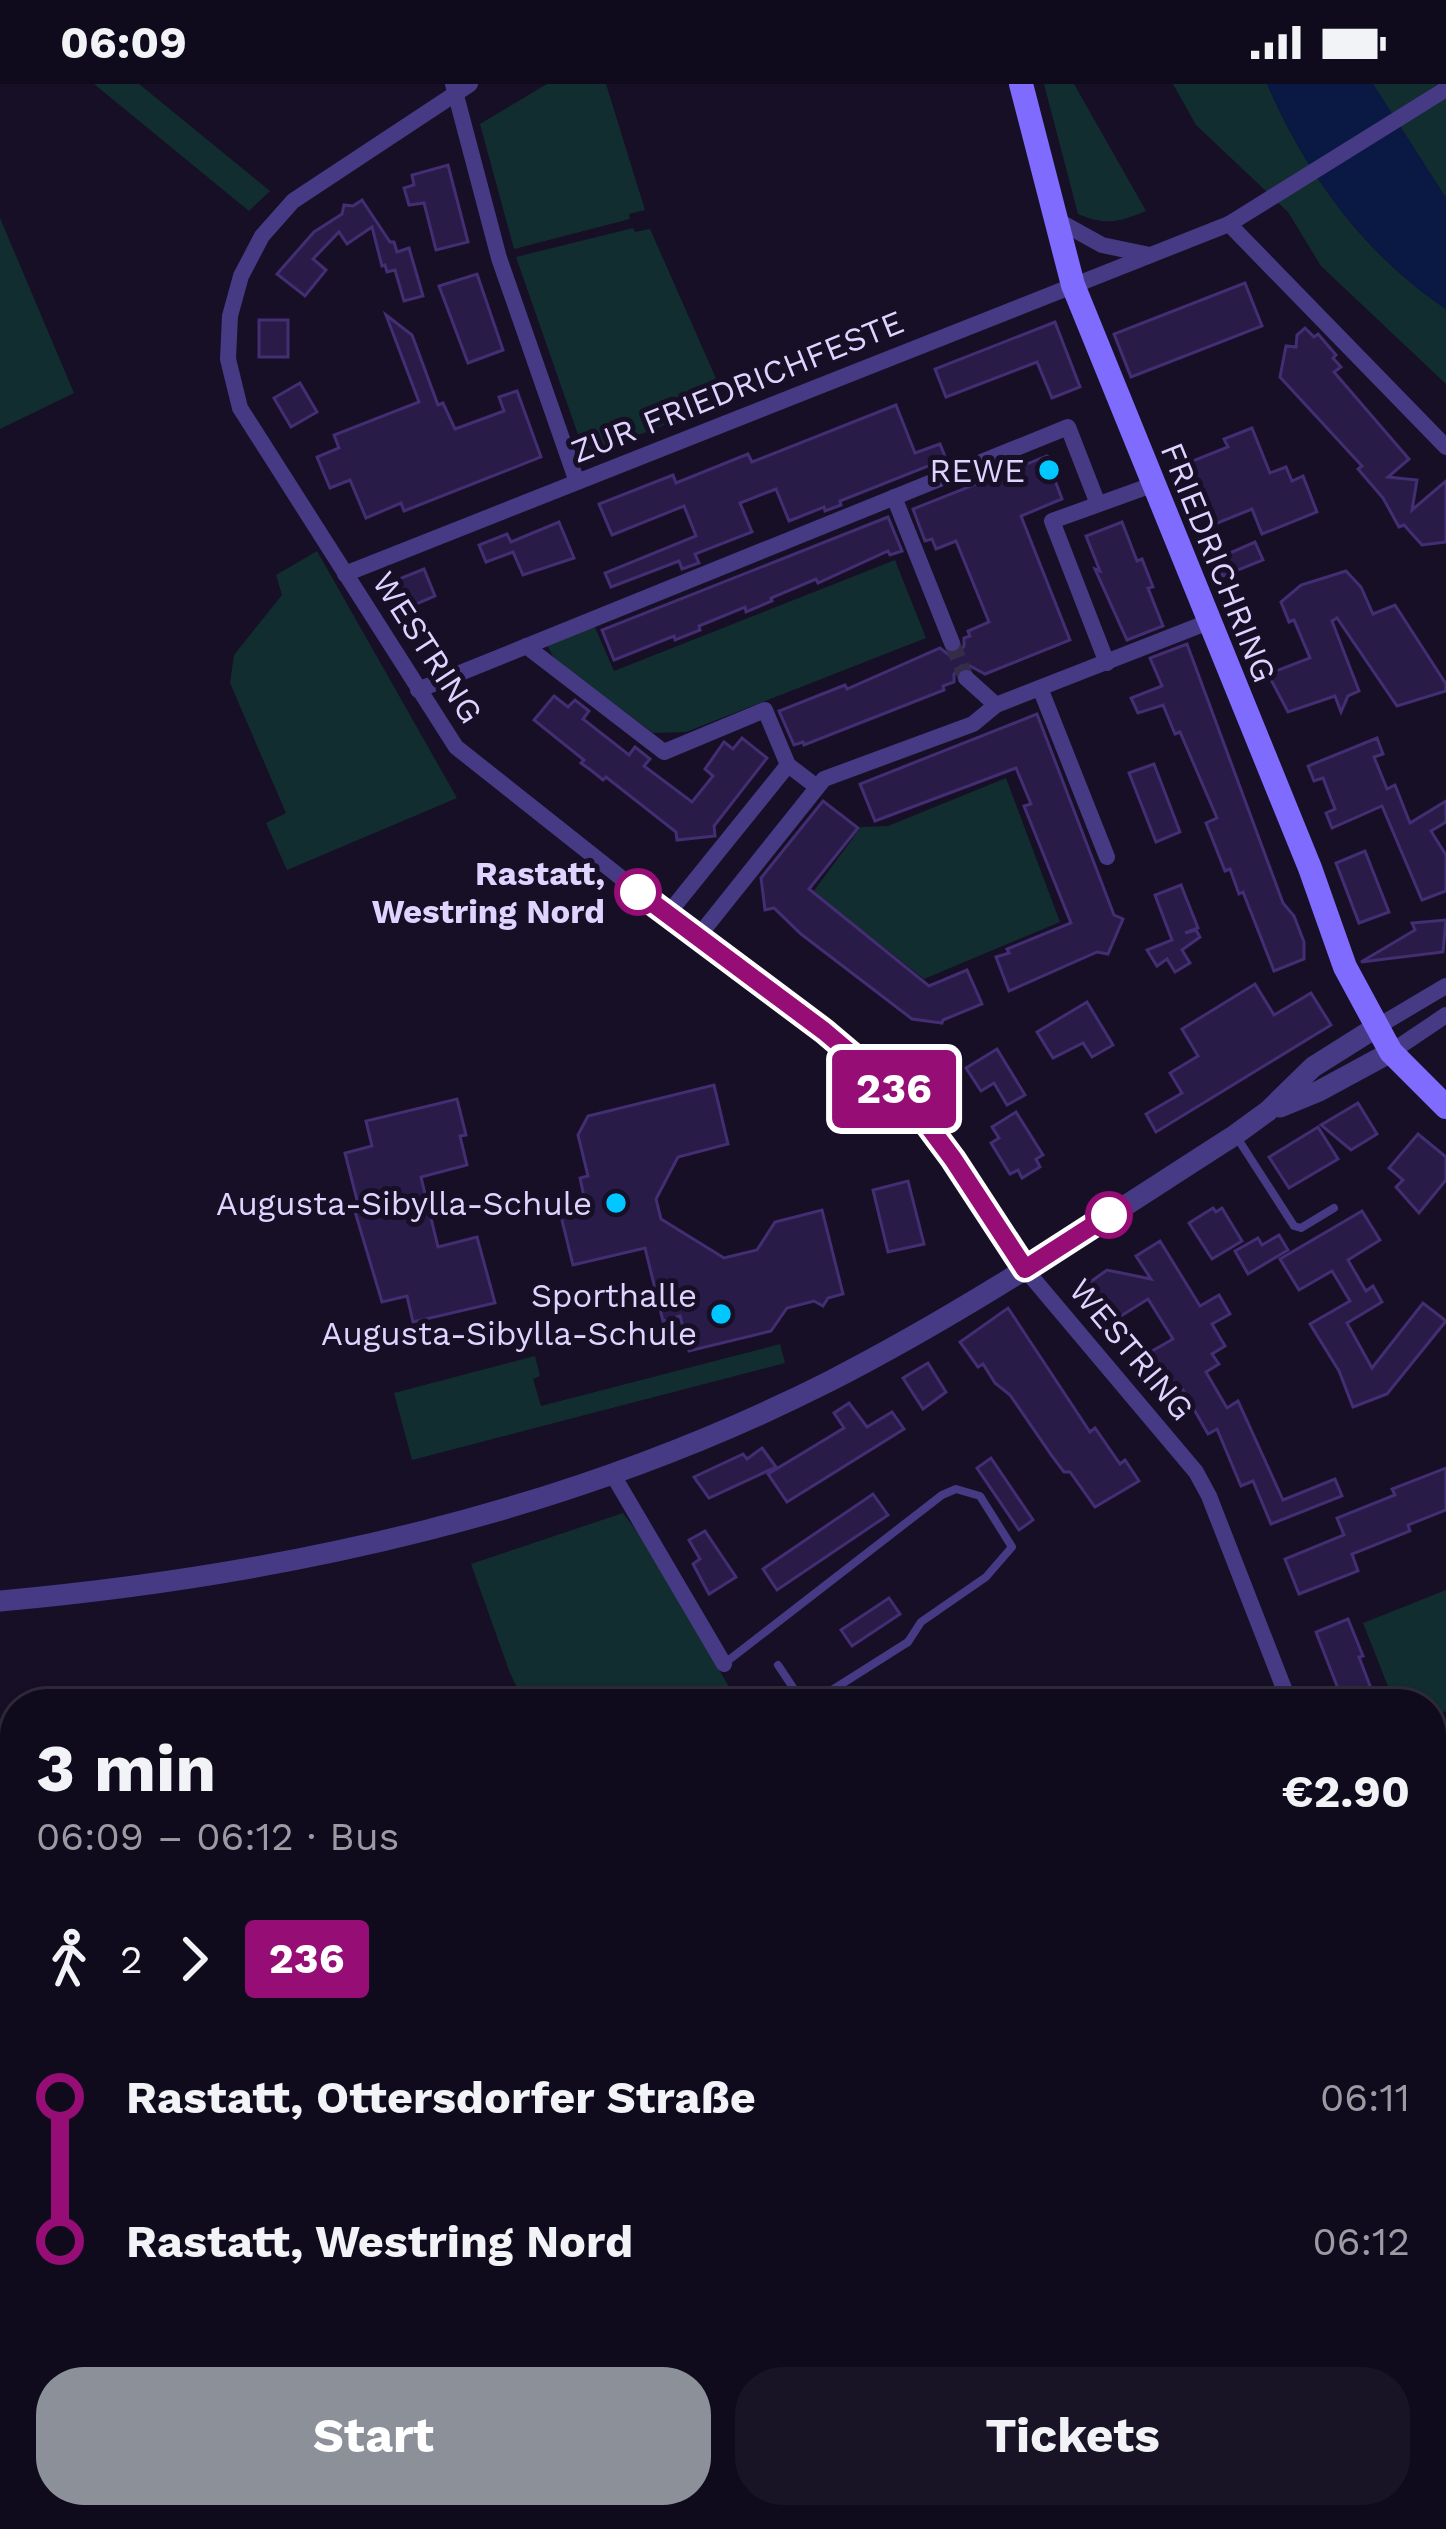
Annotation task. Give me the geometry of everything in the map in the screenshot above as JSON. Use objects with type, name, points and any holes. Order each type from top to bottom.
[{"type":"main road","name":"FRIEDRICHRING","points":[[1022,84],[1073,285],[1310,868],[1345,967],[1391,1052],[1446,1107]]},
{"type":"street","points":[[460,86],[505,277],[577,482]]},
{"type":"street","name":"WESTRING","points":[[460,86],[293,201],[262,236],[241,276],[230,316],[228,359],[239,408],[456,747],[667,915],[824,1031],[915,1108],[1025,1269],[1196,1472],[1284,1689]]},
{"type":"street","name":"ZUR FRIEDRICHFESTE","points":[[345,574],[1229,224],[1443,91]]},
{"type":"street","points":[[1055,219],[1102,245],[1150,255]]},
{"type":"street","points":[[1229,224],[1446,447]]},
{"type":"street","points":[[418,690],[1068,427],[1098,504]]},
{"type":"street","points":[[1107,663],[1052,521],[1151,485]]},
{"type":"street","points":[[894,497],[952,643]]},
{"type":"street","points":[[697,938],[824,779],[973,724],[996,705],[1211,621]]},
{"type":"street","points":[[526,646],[664,752],[765,710],[788,765],[817,787]]},
{"type":"street","points":[[966,678],[996,705]]},
{"type":"street","points":[[1040,688],[1107,857]]},
{"type":"street","points":[[667,915],[788,765]]},
{"type":"street","points":[[0,1601],[195,1578],[425,1532],[613,1475],[726,1429],[834,1379],[1025,1269],[1235,1135],[1313,1067],[1446,986]]},
{"type":"street","points":[[1268,1111],[1391,1052],[1446,1015]]},
{"type":"street","points":[[613,1475],[724,1664]]},
{"type":"lane","points":[[1235,1135],[1294,1226],[1301,1228],[1334,1208]]},
{"type":"lane","points":[[724,1664],[942,1495],[956,1489],[980,1496],[1012,1547],[986,1577],[921,1622],[908,1642],[831,1689]]},
{"type":"lane","points":[[778,1665],[796,1689]]},
{"type":"green space","points":[[94,84],[139,84],[270,191],[249,211]]},
{"type":"green space","points":[[547,84],[606,84],[645,210],[629,214],[630,219],[514,249],[480,124]]},
{"type":"green space","points":[[1044,84],[1074,84],[1146,211],[1112,221],[1078,214]]},
{"type":"green space","points":[[1173,84],[1267,84],[1300,150],[1340,210],[1389,263],[1446,309],[1446,384],[1321,266],[1288,212],[1196,125]]},
{"type":"green space","points":[[1373,84],[1446,84],[1446,198]]},
{"type":"green space","points":[[0,218],[74,393],[0,429]]},
{"type":"green space","points":[[633,228],[635,232],[650,229],[726,401],[597,451],[582,446],[516,257]]},
{"type":"green space","points":[[317,551],[457,798],[287,870],[266,823],[286,813],[230,683],[234,655],[282,595],[276,575]]},
{"type":"green space","points":[[895,560],[926,638],[686,732],[653,733],[555,660],[547,645],[594,625],[614,671]]},
{"type":"green space","points":[[1006,778],[1060,922],[924,979],[813,892],[861,827],[888,826]]},
{"type":"green space","points":[[780,1344],[785,1363],[412,1460],[394,1393],[535,1356],[540,1376],[533,1379],[541,1406]]},
{"type":"green space","points":[[623,1513],[730,1689],[518,1689],[471,1564]]},
{"type":"green space","points":[[1446,1590],[1446,1689],[1389,1689],[1363,1623]]},
{"type":"water","points":[[1267,84],[1373,84],[1446,198],[1446,309],[1389,263],[1340,210],[1300,150]]},
{"type":"building","points":[[448,165],[468,242],[436,250],[424,203],[409,205],[404,188],[414,185],[412,175]]},
{"type":"building","points":[[362,200],[397,252],[409,248],[423,296],[404,301],[395,270],[387,272],[382,266],[372,227],[347,244],[339,232],[313,259],[326,270],[305,296],[277,274],[314,232],[342,214],[344,205]]},
{"type":"building","points":[[477,274],[503,350],[468,363],[439,286]]},
{"type":"building","points":[[1245,283],[1262,326],[1131,377],[1114,334]]},
{"type":"building","points":[[386,315],[412,335],[438,405],[443,403],[455,429],[504,411],[499,397],[517,391],[541,457],[404,511],[401,503],[366,518],[350,480],[330,488],[317,457],[339,448],[334,435],[419,402]]},
{"type":"building","points":[[259,320],[288,320],[288,357],[259,357]]},
{"type":"building","points":[[1055,322],[1080,387],[1052,398],[1037,362],[946,397],[935,369]]},
{"type":"building","points":[[1305,328],[1314,337],[1318,334],[1336,355],[1333,358],[1341,367],[1334,372],[1409,459],[1388,477],[1417,480],[1412,510],[1446,481],[1446,542],[1422,545],[1404,525],[1399,527],[1383,498],[1358,469],[1362,466],[1280,377],[1286,346],[1296,347],[1297,335]]},
{"type":"building","points":[[300,383],[317,412],[291,427],[274,398]]},
{"type":"building","points":[[896,405],[915,453],[940,444],[946,459],[840,501],[841,505],[789,521],[776,489],[740,503],[752,532],[695,554],[699,563],[682,569],[679,561],[611,587],[605,573],[696,536],[684,506],[612,535],[599,504],[673,475],[676,483],[748,454],[752,462]]},
{"type":"building","points":[[1252,428],[1270,473],[1286,467],[1292,481],[1303,476],[1317,512],[1262,534],[1252,509],[1210,526],[1185,464],[1228,447],[1224,439]]},
{"type":"building","points":[[1047,456],[1060,464],[1053,475],[1062,499],[1021,516],[1070,640],[985,674],[961,666],[944,690],[794,745],[779,711],[845,685],[847,689],[940,648],[949,655],[958,654],[964,638],[970,636],[968,631],[989,622],[956,541],[936,549],[932,539],[925,541],[913,509]]},
{"type":"building","points":[[888,517],[902,551],[890,555],[888,551],[746,612],[745,607],[699,626],[700,630],[614,660],[602,630]]},
{"type":"building","points":[[559,522],[574,558],[523,575],[513,552],[486,562],[479,545],[507,534],[511,542]]},
{"type":"building","points":[[1122,522],[1137,561],[1142,559],[1163,626],[1127,640],[1095,569],[1100,571],[1086,536]]},
{"type":"building","points":[[1255,542],[1263,560],[1223,576],[1216,559]]},
{"type":"building","points":[[424,569],[435,596],[400,611],[389,583]]},
{"type":"building","points":[[1346,571],[1361,587],[1373,614],[1395,605],[1446,691],[1397,706],[1337,618],[1332,621],[1359,691],[1348,696],[1341,712],[1335,696],[1288,712],[1268,674],[1310,658],[1281,602],[1301,585]]},
{"type":"building","points":[[1187,644],[1283,903],[1304,942],[1304,959],[1274,971],[1243,892],[1239,894],[1230,869],[1225,871],[1206,823],[1217,818],[1180,732],[1175,734],[1163,705],[1138,713],[1131,698],[1162,686],[1150,658]]},
{"type":"building","points":[[554,696],[568,707],[575,700],[589,711],[583,719],[629,755],[635,747],[650,759],[644,766],[692,802],[713,776],[705,769],[724,742],[733,749],[742,738],[767,758],[714,826],[715,836],[677,840],[676,832],[581,763],[584,760],[534,720]]},
{"type":"building","points":[[1037,714],[1114,915],[1123,919],[1108,954],[1097,952],[1009,991],[996,957],[1071,923],[1024,806],[1031,804],[1016,768],[875,821],[860,784]]},
{"type":"building","points":[[1377,738],[1383,754],[1374,757],[1387,789],[1395,785],[1410,823],[1446,801],[1446,822],[1431,831],[1446,855],[1446,891],[1422,900],[1382,806],[1332,828],[1326,813],[1335,809],[1323,778],[1314,781],[1308,766]]},
{"type":"building","points":[[1154,764],[1180,832],[1156,842],[1129,773]]},
{"type":"building","points":[[823,801],[858,828],[809,889],[929,986],[967,970],[982,1004],[942,1023],[912,1019],[774,908],[765,910],[761,878]]},
{"type":"building","points":[[1365,851],[1389,912],[1359,923],[1336,863]]},
{"type":"building","points":[[1181,885],[1198,928],[1185,933],[1196,930],[1200,937],[1182,950],[1190,963],[1175,972],[1167,959],[1157,966],[1147,950],[1172,940],[1155,895]]},
{"type":"building","points":[[1446,920],[1443,952],[1361,962],[1415,930],[1412,923]]},
{"type":"building","points":[[1255,984],[1274,1015],[1311,993],[1331,1025],[1156,1132],[1146,1114],[1182,1093],[1170,1073],[1198,1056],[1182,1029]]},
{"type":"building","points":[[1087,1002],[1113,1045],[1092,1057],[1083,1043],[1053,1058],[1037,1032]]},
{"type":"building","points":[[997,1049],[1025,1095],[1007,1105],[994,1083],[981,1091],[966,1068]]},
{"type":"building","name":"Augusta-Sibylla-Schule","points":[[714,1085],[728,1144],[678,1157],[656,1199],[661,1219],[724,1258],[757,1250],[775,1222],[822,1210],[843,1294],[828,1298],[823,1306],[814,1301],[787,1308],[771,1331],[689,1351],[680,1316],[663,1321],[645,1248],[573,1265],[559,1208],[585,1201],[580,1178],[588,1176],[578,1135],[588,1116]]},
{"type":"building","points":[[457,1099],[467,1165],[421,1177],[438,1247],[477,1237],[495,1303],[413,1322],[407,1296],[382,1302],[353,1205],[358,1204],[345,1153],[372,1146],[366,1121]]},
{"type":"building","points":[[1358,1103],[1377,1134],[1351,1150],[1321,1125]]},
{"type":"building","points":[[1016,1112],[1043,1155],[1036,1159],[1040,1167],[1022,1178],[1018,1170],[1010,1174],[991,1143],[999,1138],[992,1127]]},
{"type":"building","points":[[1318,1127],[1338,1159],[1289,1188],[1269,1157]]},
{"type":"building","points":[[1418,1134],[1446,1157],[1446,1180],[1419,1213],[1396,1187],[1403,1180],[1389,1168]]},
{"type":"building","points":[[908,1181],[924,1244],[888,1252],[873,1190]]},
{"type":"building","points":[[1213,1208],[1216,1212],[1222,1208],[1242,1241],[1212,1259],[1189,1223]]},
{"type":"building","points":[[1362,1211],[1380,1240],[1348,1260],[1366,1291],[1373,1286],[1382,1302],[1347,1323],[1372,1368],[1423,1303],[1446,1321],[1387,1394],[1353,1407],[1339,1371],[1310,1324],[1350,1301],[1332,1271],[1299,1290],[1280,1259]]},
{"type":"building","points":[[1279,1235],[1288,1250],[1248,1274],[1235,1251],[1258,1238],[1262,1245]]},
{"type":"building","points":[[1160,1241],[1200,1306],[1219,1295],[1230,1314],[1212,1324],[1225,1346],[1212,1354],[1219,1364],[1206,1372],[1227,1408],[1238,1401],[1283,1500],[1335,1479],[1342,1496],[1271,1524],[1253,1481],[1241,1486],[1217,1429],[1208,1434],[1183,1390],[1172,1397],[1152,1364],[1157,1360],[1152,1351],[1173,1339],[1148,1299],[1113,1321],[1110,1316],[1100,1322],[1079,1290],[1107,1270],[1151,1279],[1136,1256]]},
{"type":"building","points":[[1008,1308],[1090,1432],[1095,1428],[1120,1464],[1125,1460],[1139,1481],[1095,1507],[1010,1395],[983,1364],[978,1367],[960,1342]]},
{"type":"building","points":[[928,1363],[946,1392],[923,1409],[903,1378]]},
{"type":"building","points":[[849,1403],[867,1427],[892,1412],[904,1429],[787,1502],[768,1474],[844,1428],[834,1413]]},
{"type":"building","points":[[762,1448],[776,1467],[709,1498],[694,1477],[743,1454],[747,1459]]},
{"type":"building","points":[[991,1458],[1033,1520],[1019,1530],[977,1468]]},
{"type":"building","points":[[1446,1468],[1446,1510],[1408,1525],[1410,1531],[1352,1554],[1358,1571],[1299,1594],[1285,1559],[1344,1535],[1337,1518]]},
{"type":"building","points":[[873,1494],[888,1515],[777,1590],[763,1569]]},
{"type":"building","points":[[705,1531],[736,1577],[709,1594],[693,1564],[700,1559],[689,1540]]},
{"type":"building","points":[[889,1598],[900,1614],[852,1646],[841,1630]]},
{"type":"building","points":[[1348,1619],[1371,1689],[1338,1689],[1316,1632]]},
{"type":"tunnel","points":[[952,643],[966,678]]},
{"type":"bus line","name":"236","points":[[638,892],[824,1031],[915,1108],[1025,1269],[1109,1215]]},
{"type":"place","name":"REWE","points":[[1049,470]]},
{"type":"place","name":"Rastatt, Westring Nord","points":[[638,892]]},
{"type":"place","name":"Augusta-Sibylla-Schule","points":[[616,1203]]},
{"type":"place","name":"Sporthalle Augusta-Sibylla-Schule","points":[[721,1314]]}]
